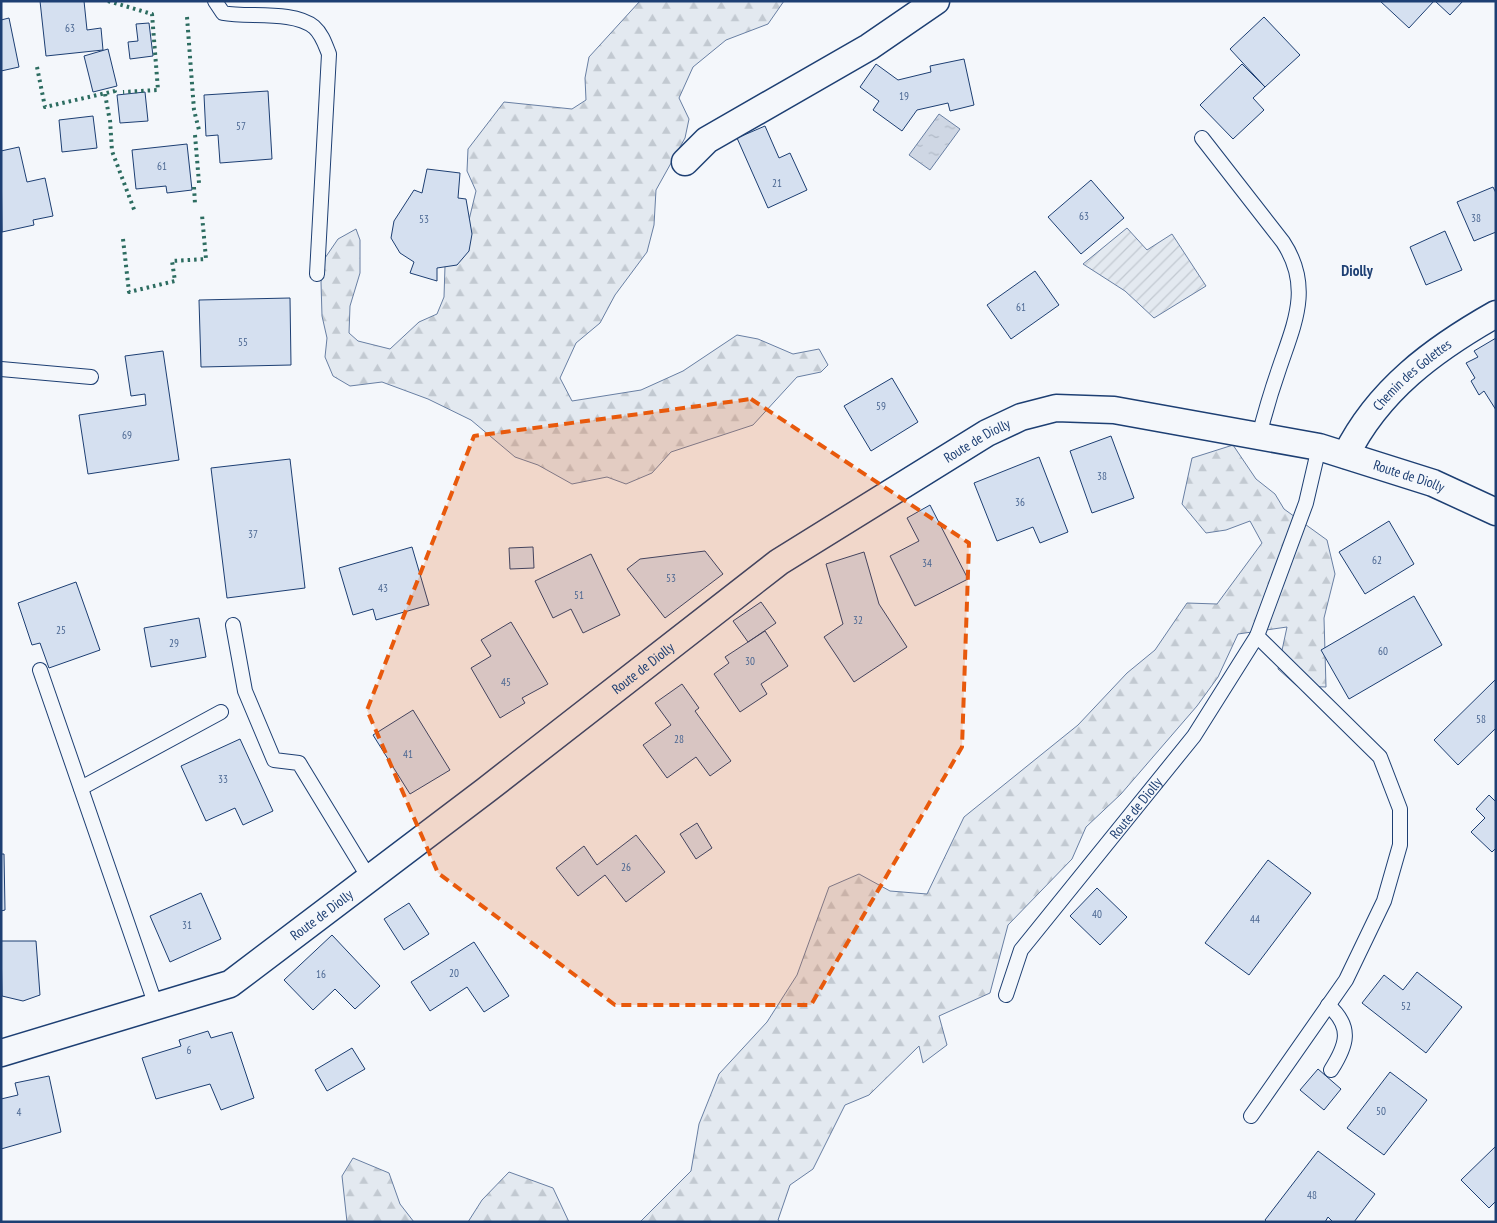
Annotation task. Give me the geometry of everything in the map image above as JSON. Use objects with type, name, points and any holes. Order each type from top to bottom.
[{"type":"street","points":[[685,162],[707,140],[869,47],[936,1]]},
{"type":"street","name":"Chemin des Golettes","points":[[1346,455],[1372,413],[1409,372],[1439,348],[1496,314]]},
{"type":"street","name":"Route de Diolly","points":[[1,1053],[230,984],[779,562],[987,433],[1021,417],[1056,408],[1114,410],[1319,447],[1433,483],[1496,512]]},
{"type":"lane","points":[[215,1],[223,13],[269,15],[300,21],[313,27],[323,38],[329,54],[317,274]]},
{"type":"lane","points":[[1202,138],[1283,242],[1291,254],[1299,277],[1299,303],[1294,329],[1270,395],[1259,436]]},
{"type":"lane","points":[[1,370],[91,377]]},
{"type":"lane","name":"Route de Diolly","points":[[1006,995],[1021,950],[1194,736],[1257,636],[1306,503],[1319,447]]},
{"type":"lane","points":[[233,625],[245,691],[274,760],[299,764],[369,878]]},
{"type":"lane","points":[[1251,1116],[1346,980],[1384,901],[1400,845],[1400,809],[1380,757],[1257,636]]},
{"type":"lane","points":[[40,670],[156,1006]]},
{"type":"lane","points":[[81,788],[221,712]]},
{"type":"lane","points":[[1328,1005],[1339,1014],[1346,1031],[1343,1051],[1331,1070]]},
{"type":"highlighted area","points":[[751,399],[969,543],[962,747],[811,1005],[615,1005],[438,873],[367,710],[474,436]]},
{"type":"green space","points":[[640,1],[784,1],[768,24],[726,40],[693,67],[679,98],[689,119],[685,138],[656,190],[654,225],[647,252],[615,295],[600,323],[576,343],[560,378],[572,401],[641,390],[683,371],[737,335],[758,339],[793,354],[819,349],[828,365],[821,372],[797,377],[753,425],[671,452],[652,473],[626,484],[607,477],[572,484],[538,465],[515,457],[471,420],[428,399],[382,382],[350,386],[333,376],[325,357],[327,338],[322,316],[321,282],[325,258],[338,239],[356,229],[360,240],[360,273],[350,306],[349,333],[358,341],[390,349],[419,322],[437,314],[444,297],[445,266],[469,220],[476,191],[467,171],[468,149],[504,102],[572,109],[586,100],[585,78],[589,57]]},
{"type":"green space","points":[[1127,228],[1147,250],[1172,234],[1206,286],[1154,318],[1125,291],[1083,264]]},
{"type":"green space","points":[[1233,445],[1256,479],[1275,494],[1284,509],[1327,540],[1335,574],[1324,618],[1326,687],[1297,686],[1278,669],[1287,627],[1238,634],[1218,677],[1197,706],[1121,794],[1086,827],[1072,859],[1008,925],[990,993],[939,1016],[947,1045],[923,1063],[919,1046],[869,1095],[845,1105],[813,1169],[790,1185],[778,1220],[781,1222],[640,1222],[691,1171],[699,1124],[719,1074],[767,1022],[797,975],[829,887],[859,874],[890,891],[927,894],[964,817],[1078,725],[1127,673],[1155,650],[1187,603],[1217,604],[1262,543],[1250,521],[1226,530],[1206,533],[1182,504],[1192,458]]},
{"type":"green space","points":[[353,1158],[389,1173],[400,1204],[414,1222],[347,1222],[342,1176]]},
{"type":"green space","points":[[509,1172],[553,1188],[569,1222],[468,1222],[482,1200]]},
{"type":"water","points":[[939,114],[960,129],[930,170],[909,155]]},
{"type":"building","points":[[40,1],[84,1],[87,30],[101,28],[103,50],[46,56]]},
{"type":"building","points":[[1380,1],[1434,1],[1409,28]]},
{"type":"building","points":[[1435,1],[1463,1],[1450,15]]},
{"type":"building","points":[[1264,17],[1300,55],[1265,87],[1230,49]]},
{"type":"building","points":[[9,18],[19,67],[1,71],[1,20]]},
{"type":"building","points":[[149,23],[153,56],[130,59],[128,42],[138,41],[136,24]]},
{"type":"building","points":[[108,49],[117,86],[93,92],[84,56]]},
{"type":"building","points":[[964,59],[974,105],[950,111],[948,103],[917,110],[902,131],[873,110],[879,101],[860,87],[876,64],[898,80],[931,72],[930,66]]},
{"type":"building","points":[[1242,64],[1265,87],[1253,98],[1264,110],[1233,139],[1200,105]]},
{"type":"building","points":[[268,91],[272,159],[220,163],[218,135],[206,136],[204,95]]},
{"type":"building","points":[[145,92],[148,121],[120,123],[117,95]]},
{"type":"building","points":[[93,116],[97,148],[62,152],[59,120]]},
{"type":"building","points":[[765,126],[779,158],[790,153],[807,190],[768,208],[737,138]]},
{"type":"building","points":[[187,144],[192,190],[167,193],[166,186],[136,189],[132,150]]},
{"type":"building","points":[[19,147],[27,182],[45,178],[53,216],[33,220],[34,225],[2,232],[1,151]]},
{"type":"building","points":[[427,169],[460,173],[458,198],[466,199],[472,234],[469,251],[457,265],[437,268],[437,281],[410,273],[414,262],[400,253],[391,238],[394,221],[414,190],[422,193]]},
{"type":"building","points":[[1091,180],[1124,218],[1081,254],[1048,217]]},
{"type":"building","points":[[1493,187],[1496,193],[1496,232],[1474,241],[1457,202]]},
{"type":"building","points":[[1445,231],[1462,270],[1426,285],[1410,247]]},
{"type":"building","points":[[1035,271],[1059,305],[1011,339],[987,305]]},
{"type":"building","points":[[290,298],[291,365],[201,367],[199,300]]},
{"type":"building","points":[[1496,338],[1496,410],[1484,391],[1479,395],[1471,381],[1475,378],[1466,363],[1478,357],[1474,351]]},
{"type":"building","points":[[163,351],[179,460],[88,474],[79,415],[146,405],[145,394],[131,396],[125,356]]},
{"type":"building","points":[[892,378],[918,422],[871,451],[844,406]]},
{"type":"building","points":[[1111,436],[1134,498],[1092,513],[1070,451]]},
{"type":"building","points":[[1039,457],[1068,532],[1040,543],[1033,527],[997,541],[974,483]]},
{"type":"building","points":[[290,459],[305,588],[227,598],[211,468]]},
{"type":"building","points":[[930,505],[968,579],[915,606],[890,556],[919,541],[907,518]]},
{"type":"building","points":[[1389,521],[1414,564],[1365,594],[1339,552]]},
{"type":"building","points":[[412,547],[429,605],[376,620],[373,609],[353,615],[339,568]]},
{"type":"building","points":[[533,547],[534,568],[510,569],[509,548]]},
{"type":"building","points":[[705,551],[723,574],[665,618],[627,569],[640,559]]},
{"type":"building","points":[[864,552],[879,604],[907,647],[854,682],[824,637],[843,624],[826,564]]},
{"type":"building","points":[[591,554],[620,615],[583,633],[571,609],[553,618],[535,581]]},
{"type":"building","points":[[76,582],[100,650],[49,668],[40,643],[32,645],[18,603]]},
{"type":"building","points":[[1414,596],[1442,645],[1349,699],[1321,650]]},
{"type":"building","points":[[761,602],[776,623],[748,642],[733,621]]},
{"type":"building","points":[[199,618],[206,657],[151,667],[144,628]]},
{"type":"building","points":[[511,622],[548,684],[522,698],[525,703],[500,718],[471,668],[491,656],[481,640]]},
{"type":"building","points":[[765,631],[788,666],[761,684],[767,694],[740,712],[714,674],[729,663],[725,657]]},
{"type":"building","points":[[1496,679],[1496,728],[1458,765],[1434,740]]},
{"type":"building","points":[[682,684],[699,708],[695,711],[731,761],[710,776],[696,757],[667,778],[643,745],[671,725],[655,703]]},
{"type":"building","points":[[413,710],[450,770],[410,794],[373,735]]},
{"type":"building","points":[[240,739],[273,811],[243,825],[235,808],[206,821],[181,766]]},
{"type":"building","points":[[1489,795],[1496,802],[1496,848],[1492,852],[1471,832],[1485,818],[1476,809]]},
{"type":"building","points":[[697,823],[712,848],[696,859],[680,834]]},
{"type":"building","points":[[636,835],[665,872],[626,902],[605,875],[578,896],[556,868],[584,846],[597,865]]},
{"type":"building","points":[[1,854],[4,854],[5,910],[1,911]]},
{"type":"building","points":[[1268,860],[1311,893],[1249,975],[1205,943]]},
{"type":"building","points":[[1097,888],[1127,917],[1100,945],[1070,916]]},
{"type":"building","points":[[201,893],[221,939],[170,962],[150,916]]},
{"type":"building","points":[[409,903],[429,934],[404,950],[384,919]]},
{"type":"building","points":[[332,935],[380,986],[355,1009],[335,989],[313,1010],[284,980]]},
{"type":"building","points":[[1,941],[36,941],[40,995],[23,1001],[2,996]]},
{"type":"building","points":[[474,942],[509,996],[484,1012],[467,987],[430,1011],[411,982]]},
{"type":"building","points":[[1417,972],[1462,1007],[1426,1053],[1362,1003],[1384,975],[1403,990]]},
{"type":"building","points":[[208,1031],[211,1038],[232,1032],[254,1098],[221,1110],[210,1084],[156,1099],[142,1058],[181,1046],[179,1040]]},
{"type":"building","points":[[352,1048],[365,1069],[327,1091],[315,1070]]},
{"type":"building","points":[[1318,1069],[1341,1089],[1324,1110],[1300,1090]]},
{"type":"building","points":[[1390,1072],[1427,1100],[1384,1155],[1347,1128]]},
{"type":"building","points":[[49,1076],[61,1132],[1,1149],[1,1099],[18,1095],[15,1083]]},
{"type":"building","points":[[1496,1146],[1496,1201],[1489,1208],[1461,1180]]},
{"type":"building","points":[[1318,1151],[1375,1194],[1354,1222],[1333,1222],[1328,1217],[1325,1222],[1267,1222],[1265,1220]]},
{"type":"hedge","points":[[108,1],[152,14],[158,90],[123,92]]},
{"type":"hedge","points":[[187,17],[194,110],[199,130]]},
{"type":"hedge","points":[[37,67],[45,107],[115,91],[115,89]]},
{"type":"hedge","points":[[105,94],[109,116]]},
{"type":"hedge","points":[[110,120],[112,151],[135,212]]},
{"type":"hedge","points":[[195,135],[199,183]]},
{"type":"hedge","points":[[194,187],[195,204]]},
{"type":"hedge","points":[[123,239],[129,292],[175,281],[172,261],[206,259],[202,215]]},
{"type":"district","name":"Diolly","points":[[1357,271]]}]
